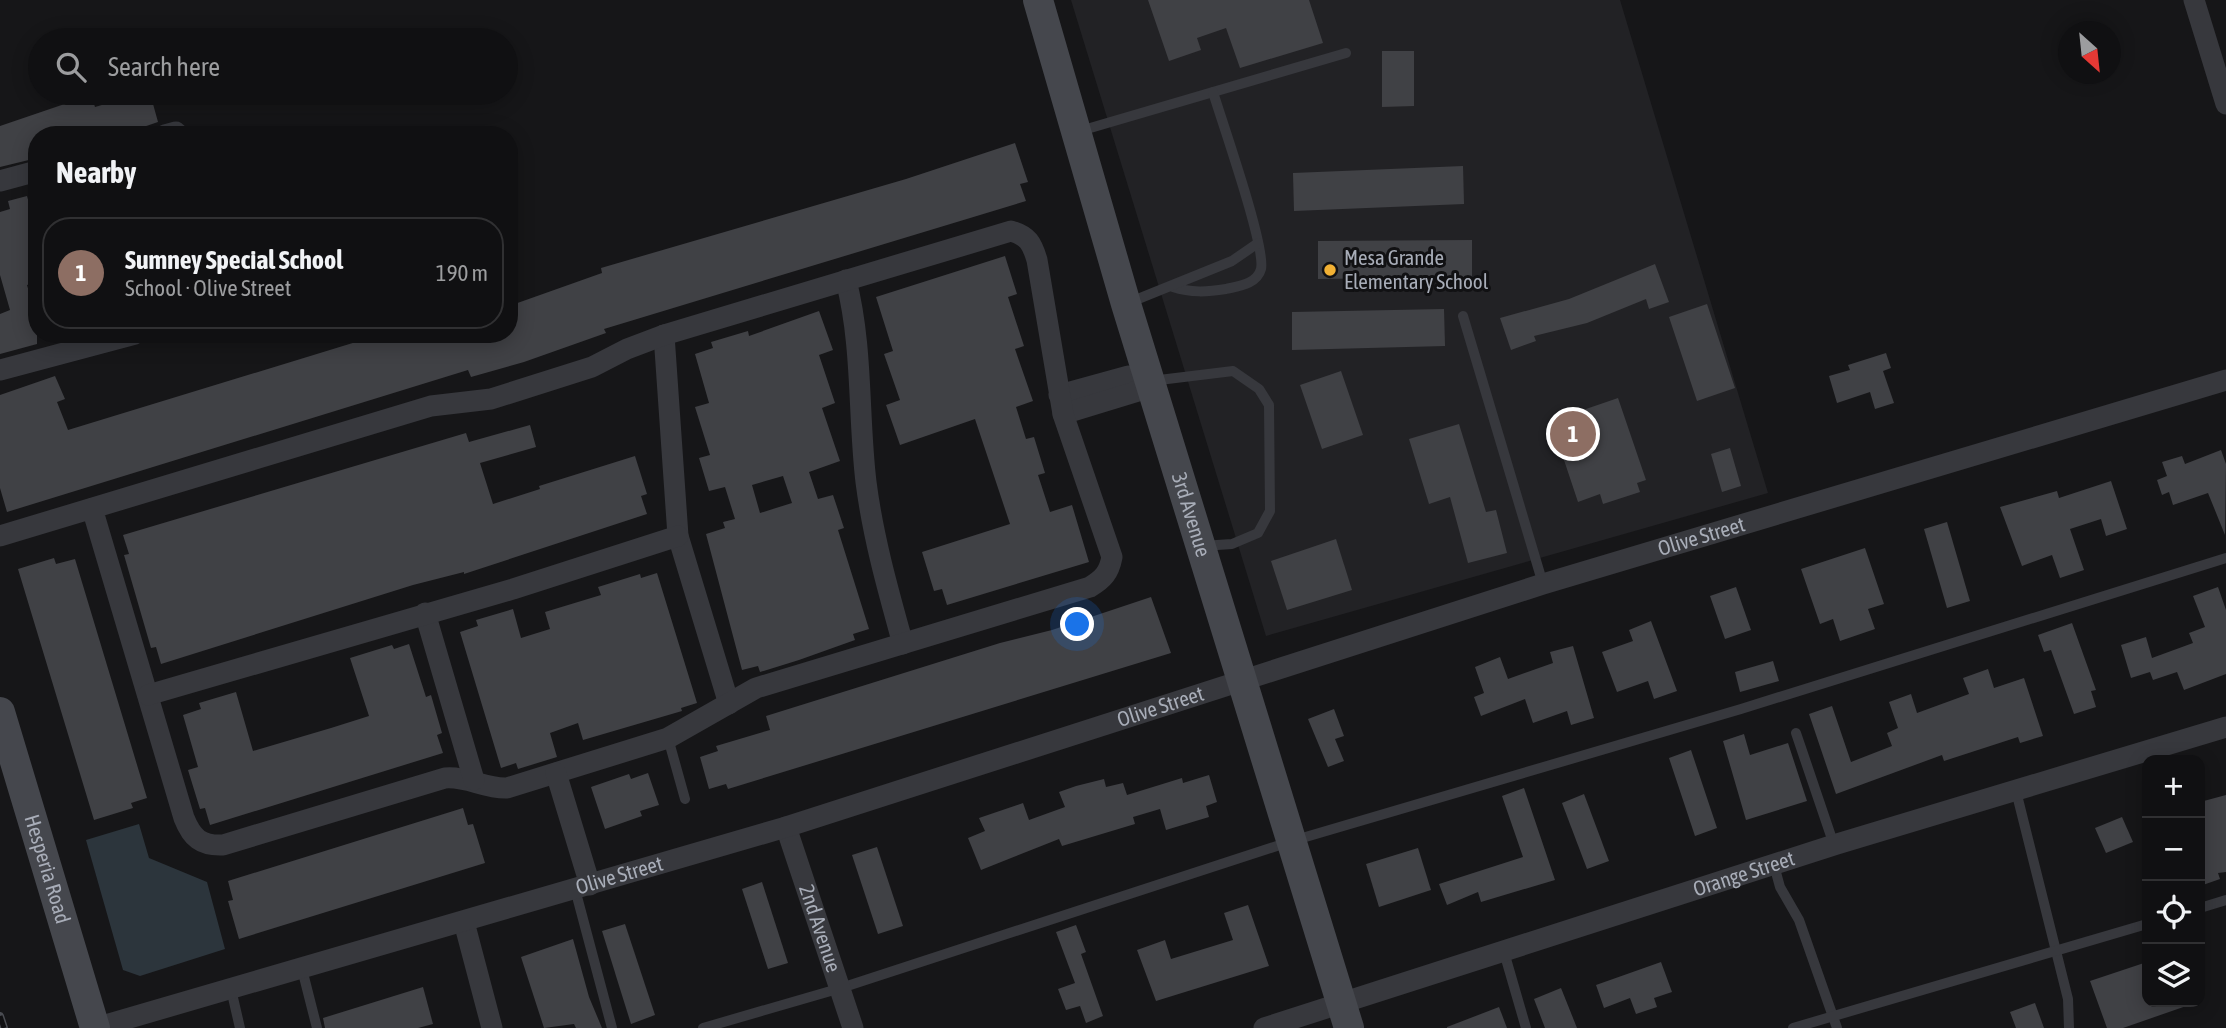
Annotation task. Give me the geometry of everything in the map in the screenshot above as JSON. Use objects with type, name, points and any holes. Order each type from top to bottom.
[{"type":"street","name":"3rd Avenue","points":[[1038,0],[1126,304],[1346,1016]]},
{"type":"street","points":[[2194,0],[2226,104]]},
{"type":"street","points":[[0,181],[28,173]]},
{"type":"street","points":[[0,536],[92,508],[431,406],[491,399],[592,367],[664,335],[1011,231],[1024,235],[1032,243],[1037,260],[1061,405],[1110,550],[1110,569],[1102,580],[1090,587],[756,688],[668,738],[556,773],[507,788],[496,788],[461,777],[445,778],[223,845],[210,846],[198,841],[191,833],[92,508]]},
{"type":"street","points":[[846,281],[857,336],[866,482],[880,562],[903,644]]},
{"type":"street","points":[[664,335],[678,536],[729,704]]},
{"type":"street","points":[[0,370],[101,343]]},
{"type":"street","points":[[1061,405],[1128,376],[1150,381]]},
{"type":"street","name":"Olive Street","points":[[95,1028],[786,827],[1543,584],[2226,380]]},
{"type":"street","points":[[148,695],[678,536]]},
{"type":"street","points":[[425,613],[474,780]]},
{"type":"street","name":"Hesperia Road","points":[[0,712],[95,1028]]},
{"type":"street","name":"Orange Street","points":[[1264,1028],[1346,1016],[1504,952],[1834,845],[2226,727]]},
{"type":"street","points":[[556,773],[583,887]]},
{"type":"street","name":"2nd Avenue","points":[[786,827],[853,1028]]},
{"type":"street","points":[[464,922],[492,1028]]},
{"type":"lane","points":[[1077,132],[1346,53]]},
{"type":"lane","points":[[1173,287],[1208,291],[1243,285],[1254,280],[1261,271],[1258,243],[1213,92]]},
{"type":"lane","points":[[1126,304],[1232,261],[1258,243]]},
{"type":"lane","points":[[1463,316],[1543,584]]},
{"type":"lane","points":[[1150,381],[1233,371],[1259,389],[1269,405],[1270,511],[1258,533],[1232,544],[1202,546]]},
{"type":"lane","points":[[703,1028],[841,988],[1292,841],[1741,709],[2226,558]]},
{"type":"lane","points":[[1796,733],[1834,845]]},
{"type":"lane","points":[[668,738],[685,799]]},
{"type":"lane","points":[[2016,791],[2068,999],[2069,1028]]},
{"type":"lane","points":[[1774,865],[1780,887],[1799,920],[1837,1028]]},
{"type":"lane","points":[[583,887],[612,1028]]},
{"type":"lane","points":[[2205,906],[2226,900]]},
{"type":"lane","points":[[1793,1028],[2142,924]]},
{"type":"lane","points":[[1504,952],[1526,1028]]},
{"type":"lane","points":[[302,969],[317,1028]]},
{"type":"lane","points":[[231,989],[240,1028]]},
{"type":"shaded area","points":[[1071,0],[1620,0],[1768,493],[1266,636]]},
{"type":"shaded area","points":[[139,824],[149,858],[207,882],[225,949],[140,976],[123,970],[86,840]]},
{"type":"building","points":[[1148,0],[1309,0],[1323,43],[1240,68],[1226,28],[1197,38],[1201,50],[1169,61]]},
{"type":"building","points":[[1382,51],[1414,51],[1414,106],[1382,107]]},
{"type":"building","points":[[62,105],[153,105],[158,122],[146,126],[28,126],[28,160],[0,167],[0,126]]},
{"type":"building","points":[[1015,143],[1028,182],[1020,184],[1026,201],[604,329],[606,333],[524,362],[471,377],[468,370],[7,512],[0,488],[0,395],[55,376],[65,399],[57,402],[68,430],[353,343],[518,343],[518,303],[602,273],[601,268],[906,179]]},
{"type":"building","points":[[1463,166],[1464,204],[1294,211],[1293,173]]},
{"type":"building","points":[[27,196],[28,200],[28,343],[37,344],[0,354],[0,314],[10,310],[0,275],[0,212],[10,209],[8,201]]},
{"type":"building","points":[[1472,240],[1472,277],[1318,279],[1318,241]]},
{"type":"building","points":[[1005,256],[1017,294],[1008,297],[1024,346],[1015,349],[1033,401],[1016,407],[1026,439],[1034,437],[1045,473],[1038,475],[1050,512],[1072,505],[1089,562],[947,605],[942,589],[934,591],[922,552],[1010,524],[975,419],[900,445],[886,405],[900,400],[884,354],[893,351],[876,297]]},
{"type":"building","points":[[1655,264],[1669,302],[1649,309],[1646,299],[1587,323],[1534,336],[1536,341],[1511,350],[1500,318],[1569,299]]},
{"type":"building","points":[[1707,304],[1735,388],[1697,401],[1669,317]]},
{"type":"building","points":[[1444,309],[1445,346],[1292,350],[1292,312]]},
{"type":"building","points":[[819,311],[833,350],[819,355],[835,403],[822,408],[840,461],[809,472],[818,499],[833,495],[844,528],[838,530],[869,629],[853,634],[855,640],[760,672],[758,666],[742,670],[706,534],[725,528],[723,522],[735,519],[725,487],[709,491],[699,458],[710,455],[695,407],[709,403],[695,354],[713,348],[711,342],[748,331],[749,336]],"holes":[[[783,476],[792,503],[760,513],[752,485]]]},
{"type":"building","points":[[1886,353],[1891,368],[1883,371],[1894,403],[1875,409],[1870,392],[1837,403],[1829,376],[1850,370],[1848,365]]},
{"type":"building","points":[[1341,371],[1363,435],[1322,449],[1300,385]]},
{"type":"building","points":[[1618,398],[1646,480],[1637,483],[1640,492],[1603,504],[1600,494],[1578,502],[1551,421]]},
{"type":"building","points":[[1459,424],[1486,512],[1496,510],[1507,553],[1468,563],[1450,497],[1429,504],[1409,439]]},
{"type":"building","points":[[530,425],[536,447],[480,463],[493,504],[540,489],[539,486],[635,456],[647,494],[641,496],[647,514],[464,574],[413,585],[161,664],[156,647],[151,648],[124,555],[129,554],[123,535],[466,433],[469,442]]},
{"type":"building","points":[[1730,448],[1741,486],[1722,492],[1711,454]]},
{"type":"building","points":[[2221,450],[2226,464],[2225,535],[2208,493],[2173,505],[2169,492],[2162,495],[2157,480],[2167,476],[2162,462],[2182,456],[2185,464]]},
{"type":"building","points":[[2111,481],[2127,529],[2106,536],[2101,519],[2070,529],[2084,570],[2060,578],[2052,555],[2022,566],[2000,507],[2057,491],[2059,498]]},
{"type":"building","points":[[1947,522],[1970,601],[1947,608],[1924,529]]},
{"type":"building","points":[[1336,539],[1352,590],[1287,610],[1271,561]]},
{"type":"building","points":[[1865,548],[1884,604],[1868,609],[1875,629],[1840,641],[1833,619],[1820,624],[1801,569]]},
{"type":"building","points":[[54,558],[56,564],[75,559],[147,798],[131,803],[133,808],[94,820],[18,569]]},
{"type":"building","points":[[657,573],[697,703],[681,708],[682,711],[583,740],[578,723],[550,733],[557,757],[518,769],[516,763],[501,768],[460,632],[478,626],[476,620],[513,609],[521,638],[550,629],[545,612],[601,595],[598,587],[640,574],[641,578]]},
{"type":"building","points":[[1736,587],[1751,630],[1725,639],[1710,596]]},
{"type":"building","points":[[2218,587],[2226,610],[2226,674],[2184,690],[2177,672],[2153,680],[2150,672],[2131,678],[2121,645],[2146,637],[2152,658],[2193,643],[2189,633],[2205,627],[2193,596]]},
{"type":"building","points":[[1151,597],[1171,653],[728,789],[726,784],[709,789],[700,757],[718,751],[716,746],[770,730],[766,716],[1000,643],[1052,630]]},
{"type":"building","points":[[1651,621],[1677,691],[1654,699],[1648,681],[1617,692],[1602,652],[1633,641],[1629,630]]},
{"type":"building","points":[[2072,623],[2096,690],[2091,691],[2096,707],[2074,714],[2051,650],[2044,652],[2038,635]]},
{"type":"building","points":[[409,644],[426,697],[431,695],[442,733],[437,735],[443,753],[210,825],[205,808],[200,809],[188,770],[198,767],[183,715],[201,709],[199,703],[236,692],[253,751],[331,728],[369,716],[350,658],[392,645],[394,649]]},
{"type":"building","points":[[1573,646],[1594,718],[1571,725],[1567,711],[1533,723],[1525,699],[1481,716],[1474,697],[1484,693],[1475,667],[1500,657],[1508,679],[1553,663],[1550,652]]},
{"type":"building","points":[[1773,661],[1779,681],[1740,692],[1735,672]]},
{"type":"building","points":[[1988,669],[1994,688],[2024,678],[2043,736],[2020,743],[2018,737],[1944,761],[1942,755],[1836,794],[1809,714],[1832,706],[1851,762],[1892,746],[1887,733],[1898,728],[1889,702],[1911,694],[1917,713],[1969,694],[1963,678]]},
{"type":"building","points":[[1334,709],[1344,736],[1335,739],[1344,761],[1328,767],[1308,719]]},
{"type":"building","points":[[1744,734],[1750,755],[1788,743],[1807,801],[1746,820],[1723,741]]},
{"type":"building","points":[[1691,750],[1717,828],[1695,836],[1669,758]]},
{"type":"building","points":[[648,773],[659,805],[640,811],[642,816],[605,829],[591,787],[629,774],[631,779]]},
{"type":"building","points":[[1209,775],[1217,802],[1206,806],[1209,817],[1166,830],[1160,809],[1133,817],[1135,824],[1062,846],[1059,839],[981,870],[968,838],[985,831],[979,818],[1023,803],[1029,820],[1065,807],[1059,792],[1076,786],[1104,779],[1106,787],[1123,783],[1127,795],[1182,778],[1183,783]]},
{"type":"building","points":[[1524,788],[1555,880],[1481,902],[1478,892],[1447,905],[1439,884],[1523,857],[1502,796]]},
{"type":"building","points":[[1584,794],[1609,861],[1587,869],[1562,803]]},
{"type":"building","points":[[2226,795],[2226,872],[2218,873],[2220,879],[2205,884],[2205,818],[2205,801]]},
{"type":"building","points":[[463,808],[468,825],[473,824],[485,863],[239,939],[228,901],[233,900],[228,881]]},
{"type":"building","points":[[2122,817],[2133,842],[2106,853],[2095,828]]},
{"type":"building","points":[[877,847],[903,926],[878,934],[852,855]]},
{"type":"building","points":[[1418,848],[1431,890],[1379,907],[1366,864]]},
{"type":"building","points":[[762,882],[788,963],[768,969],[742,889]]},
{"type":"building","points":[[1248,905],[1269,966],[1156,1001],[1137,950],[1165,940],[1171,959],[1233,940],[1224,913]]},
{"type":"building","points":[[625,924],[655,1015],[631,1024],[602,931]]},
{"type":"building","points":[[1076,925],[1086,952],[1081,954],[1103,1016],[1086,1023],[1080,1006],[1066,1010],[1058,989],[1075,983],[1056,932]]},
{"type":"building","points":[[573,939],[589,997],[602,1028],[576,1028],[574,1024],[544,1028],[521,957]]},
{"type":"building","points":[[1661,962],[1672,992],[1654,998],[1657,1007],[1636,1014],[1630,998],[1604,1008],[1596,985]]},
{"type":"building","points":[[2142,964],[2142,1007],[2183,1007],[2123,1028],[2107,1028],[2090,981]]},
{"type":"building","points":[[423,987],[433,1024],[418,1028],[325,1028],[323,1018]]},
{"type":"building","points":[[1561,988],[1577,1028],[1545,1028],[1534,999]]},
{"type":"building","points":[[2035,1003],[2044,1028],[2016,1028],[2010,1012]]},
{"type":"building","points":[[1499,1007],[1507,1028],[1447,1028],[1447,1027]]},
{"type":"railway","points":[[0,1016],[4,1028]]},
{"type":"place","name":"Mesa Grande Elementary School","points":[[1330,270]]},
{"type":"place","name":"Sumney Special School","points":[[1573,434]]}]
